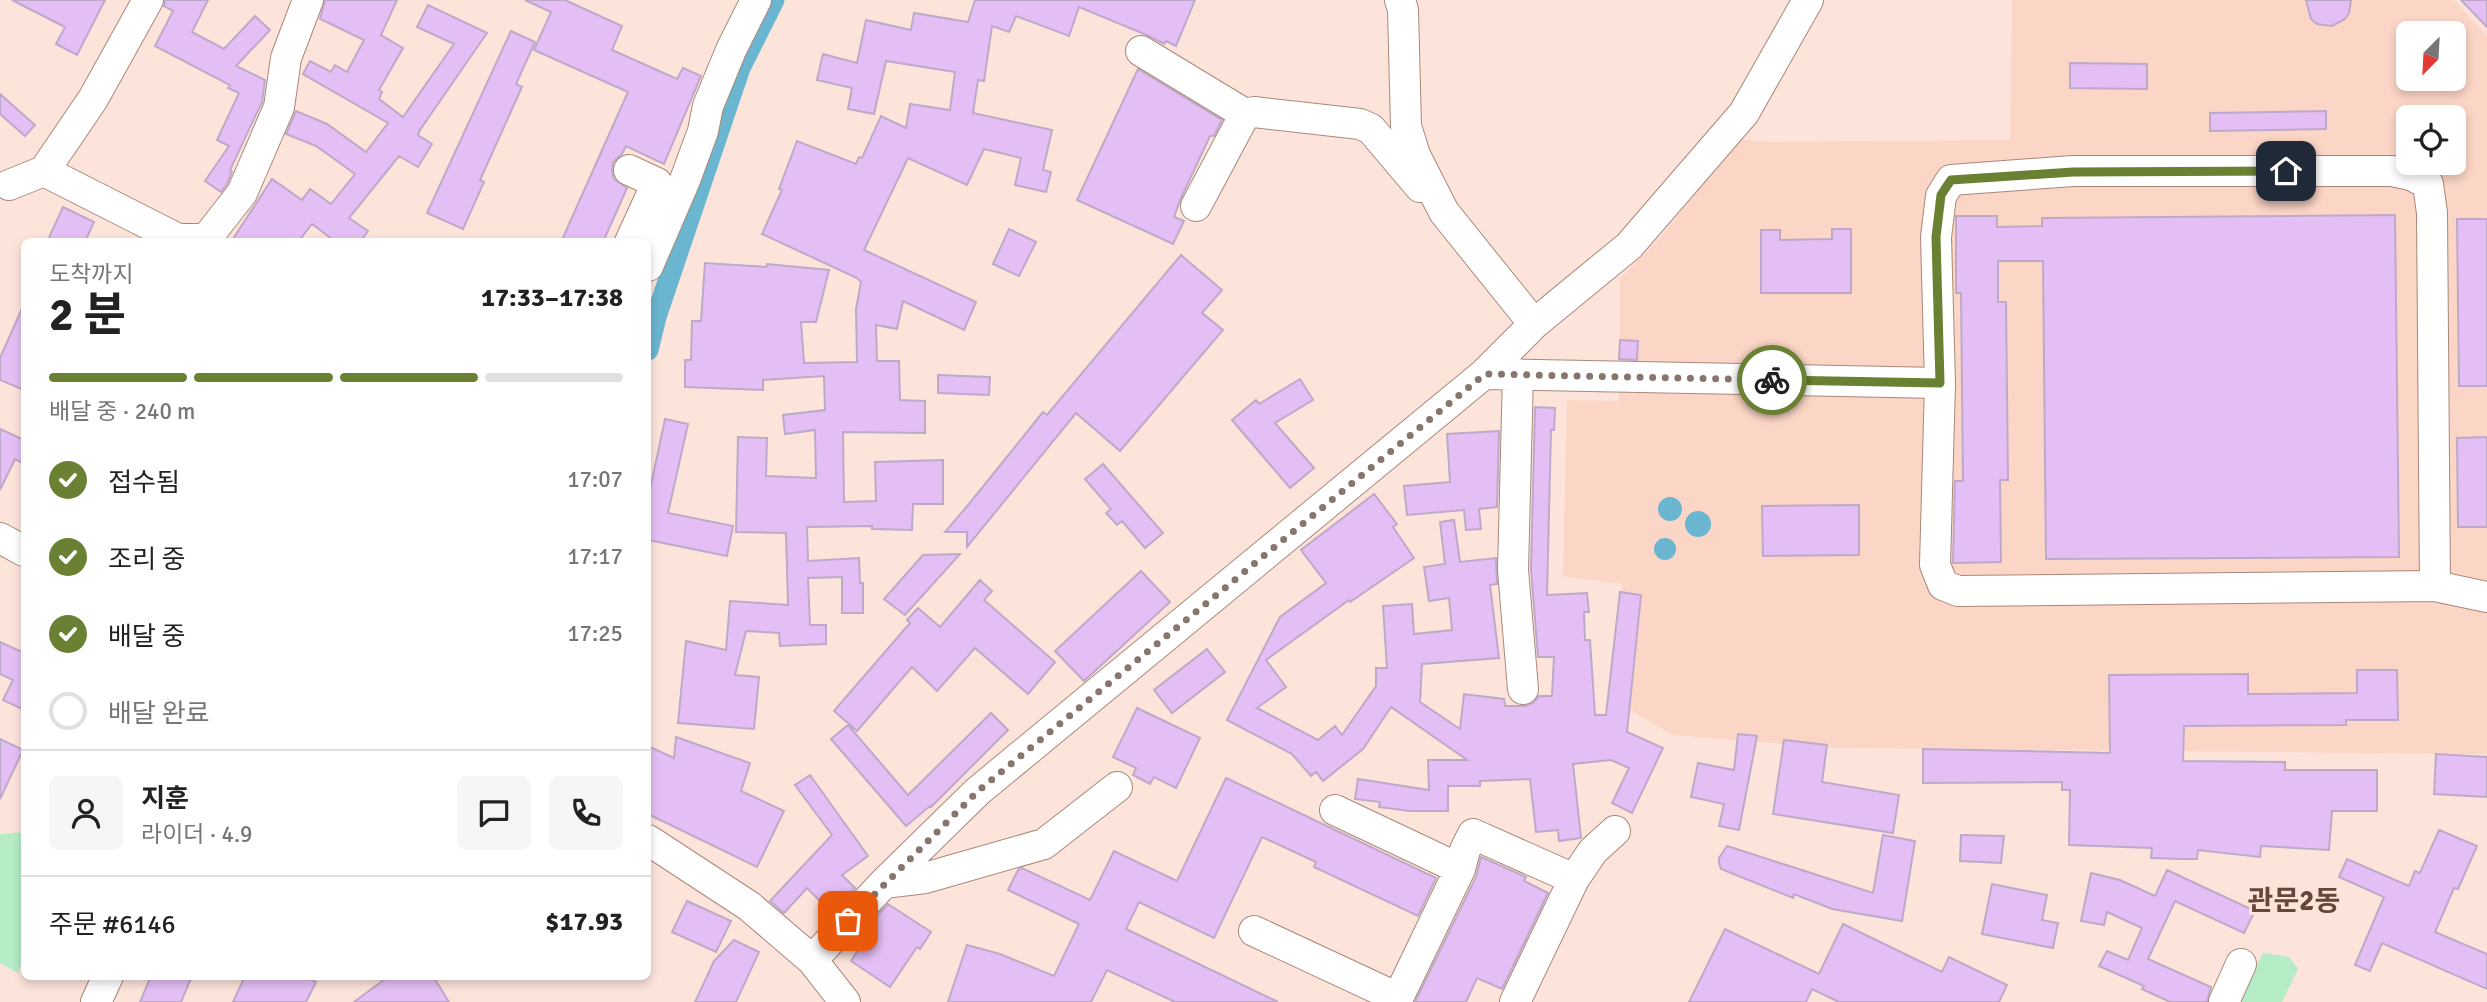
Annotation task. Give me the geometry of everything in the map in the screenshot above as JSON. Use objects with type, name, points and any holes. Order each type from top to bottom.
[{"type":"street","points":[[3,188],[44,171],[93,99],[148,0]]},
{"type":"street","points":[[207,238],[242,193],[279,107],[286,58],[308,0]]},
{"type":"street","points":[[651,260],[685,180],[703,131],[708,106],[730,50],[756,0]]},
{"type":"street","points":[[1400,0],[1403,10],[1406,126],[1415,155],[1444,212]]},
{"type":"street","points":[[812,960],[884,883],[978,791],[1485,374],[1534,324],[1629,246],[1744,113],[1808,0]]},
{"type":"street","points":[[1141,51],[1245,114],[1254,112],[1360,124],[1371,129],[1444,212],[1534,324]]},
{"type":"street","points":[[1196,206],[1245,114]]},
{"type":"street","points":[[629,170],[657,183],[632,238]]},
{"type":"street","points":[[44,171],[176,238]]},
{"type":"street","points":[[2435,586],[2432,213],[2428,184],[2392,171],[2073,172],[1951,180],[1941,195],[1936,237],[1940,383],[1936,565],[1943,586],[1958,591],[2435,586],[2487,597]]},
{"type":"street","points":[[1485,374],[1940,383]]},
{"type":"street","points":[[1518,374],[1513,570],[1523,689]]},
{"type":"street","points":[[0,538],[21,549]]},
{"type":"street","points":[[884,883],[925,878],[1044,844],[1117,787]]},
{"type":"street","points":[[1335,810],[1462,859]]},
{"type":"street","points":[[1515,1002],[1574,879],[1593,851],[1615,831]]},
{"type":"street","points":[[1254,931],[1398,998],[1474,834],[1574,879]]},
{"type":"street","points":[[651,842],[749,906],[812,960],[842,1001]]},
{"type":"street","points":[[2224,1002],[2241,964]]},
{"type":"street","points":[[96,1002],[106,980]]},
{"type":"shaded area","points":[[2012,0],[2454,0],[2487,36],[2487,754],[1835,748],[1672,735],[1633,711],[1614,706],[1622,584],[1563,576],[1567,400],[1619,401],[1620,278],[1653,246],[1740,139],[1767,142],[2010,140]]},
{"type":"green space","points":[[21,832],[21,965],[18,973],[0,963],[0,834]]},
{"type":"green space","points":[[2263,953],[2289,957],[2298,969],[2282,1002],[2238,1002]]},
{"type":"water","points":[[765,0],[784,0],[776,19],[760,12]]},
{"type":"water","points":[[1670,497],[1678,501],[1682,509],[1678,517],[1670,521],[1662,517],[1658,509],[1662,501]]},
{"type":"water","points":[[1698,511],[1707,515],[1711,524],[1707,533],[1698,537],[1689,533],[1685,524],[1689,515]]},
{"type":"water","points":[[1665,538],[1673,541],[1676,549],[1673,557],[1665,560],[1657,557],[1654,549],[1657,541]]},
{"type":"building","points":[[12,0],[105,0],[77,55],[56,44],[65,27]]},
{"type":"building","points":[[165,0],[208,0],[192,32],[224,49],[255,16],[270,30],[236,66],[265,80],[262,102],[230,170],[232,172],[227,184],[221,192],[205,181],[229,146],[217,140],[239,93],[228,88],[230,85],[155,46],[173,11],[164,6]]},
{"type":"building","points":[[325,0],[397,0],[381,35],[403,48],[379,90],[382,92],[379,99],[403,117],[454,44],[417,27],[428,5],[487,33],[420,130],[418,135],[432,144],[418,167],[399,156],[349,218],[368,231],[363,238],[331,238],[312,224],[301,238],[234,238],[272,179],[302,200],[310,189],[331,204],[355,174],[316,146],[286,134],[296,111],[327,124],[366,152],[388,123],[303,74],[310,61],[331,72],[335,65],[347,72],[364,40],[320,19]]},
{"type":"building","points":[[525,0],[565,0],[622,26],[612,50],[677,79],[683,68],[701,76],[664,164],[626,146],[613,162],[614,179],[627,188],[605,238],[563,238],[628,92],[534,50],[551,12]]},
{"type":"building","points":[[975,0],[1195,0],[1176,46],[1166,41],[1164,44],[1079,7],[1069,36],[1016,16],[1009,32],[992,26],[984,81],[978,80],[973,113],[1052,130],[1043,170],[1051,172],[1046,192],[1015,185],[1021,158],[984,149],[967,185],[908,158],[864,250],[976,302],[964,330],[903,301],[897,329],[876,325],[877,361],[899,361],[900,400],[925,401],[925,433],[843,432],[844,502],[876,501],[875,462],[943,460],[943,504],[913,504],[912,530],[872,529],[872,526],[807,527],[808,561],[859,558],[860,583],[863,583],[863,613],[842,613],[842,577],[808,578],[810,625],[826,625],[826,644],[780,646],[779,633],[746,631],[735,675],[759,677],[754,729],[678,723],[686,641],[726,650],[730,601],[788,605],[786,533],[736,532],[738,437],[767,438],[766,476],[816,478],[815,430],[785,434],[783,415],[825,410],[824,376],[763,380],[763,390],[685,387],[685,360],[691,360],[692,321],[701,321],[705,263],[766,267],[767,264],[829,270],[816,322],[801,322],[804,363],[857,362],[856,309],[861,282],[762,234],[782,190],[779,189],[797,141],[856,164],[859,157],[862,158],[881,116],[906,128],[910,104],[950,110],[955,72],[886,61],[874,114],[848,109],[852,88],[817,80],[823,54],[857,63],[866,20],[911,30],[914,13],[968,22]]},
{"type":"building","points":[[2306,0],[2351,0],[2345,19],[2332,26],[2317,24],[2311,19]]},
{"type":"building","points":[[2461,0],[2487,0],[2487,27]]},
{"type":"building","points":[[511,31],[535,42],[516,84],[522,87],[480,180],[484,182],[463,229],[427,213]]},
{"type":"building","points":[[2070,63],[2147,64],[2147,89],[2070,88]]},
{"type":"building","points":[[1138,69],[1222,120],[1214,136],[1210,136],[1181,198],[1174,217],[1184,221],[1173,244],[1077,200]]},
{"type":"building","points":[[0,94],[35,125],[25,136],[0,114]]},
{"type":"building","points":[[2326,111],[2326,129],[2210,131],[2210,113]]},
{"type":"building","points":[[63,207],[94,222],[87,238],[49,238]]},
{"type":"building","points":[[2395,215],[2399,557],[2046,559],[2043,261],[1998,261],[1998,302],[2006,302],[2008,480],[2000,480],[2001,562],[1953,563],[1955,481],[1963,481],[1961,293],[1956,293],[1956,216],[1997,216],[1997,227],[2042,226],[2042,218]]},
{"type":"building","points":[[2457,219],[2487,219],[2487,386],[2459,386]]},
{"type":"building","points":[[1009,229],[1036,242],[1019,276],[993,264]]},
{"type":"building","points":[[1832,229],[1851,229],[1851,293],[1761,293],[1761,230],[1780,230],[1780,240],[1832,239]]},
{"type":"building","points":[[1181,255],[1222,290],[1202,313],[1223,330],[1120,451],[1076,413],[967,547],[967,532],[945,532],[1043,412],[1047,415]]},
{"type":"building","points":[[21,311],[21,389],[0,380],[0,358]]},
{"type":"building","points":[[1620,340],[1638,341],[1637,360],[1619,359]]},
{"type":"building","points":[[938,375],[990,377],[989,395],[938,393]]},
{"type":"building","points":[[1300,379],[1313,400],[1275,423],[1314,468],[1290,488],[1232,420],[1256,400],[1259,404]]},
{"type":"building","points":[[1535,407],[1555,408],[1554,430],[1551,430],[1547,595],[1587,593],[1589,612],[1584,612],[1585,640],[1590,640],[1595,715],[1606,715],[1620,592],[1641,595],[1627,732],[1663,748],[1632,813],[1612,803],[1629,768],[1611,760],[1573,764],[1581,838],[1559,841],[1558,830],[1536,832],[1530,779],[1480,781],[1480,786],[1448,786],[1448,811],[1410,811],[1379,807],[1380,802],[1355,799],[1358,779],[1429,790],[1428,760],[1467,760],[1391,707],[1363,749],[1323,781],[1316,772],[1311,776],[1292,754],[1227,720],[1280,617],[1326,583],[1301,550],[1374,494],[1397,524],[1393,527],[1414,558],[1350,602],[1349,600],[1266,660],[1286,687],[1257,708],[1318,740],[1335,726],[1342,735],[1376,686],[1376,668],[1387,668],[1383,606],[1412,604],[1414,634],[1452,630],[1449,598],[1429,601],[1424,567],[1445,564],[1440,522],[1454,520],[1460,562],[1496,558],[1497,584],[1490,585],[1499,658],[1422,664],[1420,702],[1460,729],[1464,694],[1504,699],[1505,706],[1525,706],[1533,703],[1539,696],[1552,696],[1554,657],[1538,657],[1531,569]]},
{"type":"building","points":[[665,419],[688,424],[668,513],[733,526],[727,556],[651,541],[651,485]]},
{"type":"building","points":[[0,429],[21,439],[21,462],[15,459],[0,490]]},
{"type":"building","points":[[1499,431],[1497,507],[1479,509],[1481,529],[1466,530],[1464,510],[1407,515],[1404,486],[1450,482],[1447,434]]},
{"type":"building","points":[[2487,437],[2487,527],[2458,527],[2457,438]]},
{"type":"building","points":[[1103,464],[1163,533],[1145,548],[1122,521],[1117,525],[1106,513],[1111,509],[1085,479]]},
{"type":"building","points":[[1859,505],[1859,555],[1763,556],[1762,506]]},
{"type":"building","points":[[960,554],[905,615],[884,599],[923,555]]},
{"type":"building","points":[[1141,571],[1170,602],[1084,681],[1055,651]]},
{"type":"building","points":[[980,580],[992,591],[984,600],[1055,662],[1028,694],[975,648],[937,691],[912,667],[857,731],[834,711],[910,623],[907,620],[918,608],[940,627]]},
{"type":"building","points":[[0,642],[21,652],[21,709],[3,700],[13,680],[0,674]]},
{"type":"building","points":[[1207,649],[1225,672],[1172,713],[1154,690]]},
{"type":"building","points":[[2357,670],[2397,670],[2398,720],[2346,720],[2346,725],[2184,726],[2183,761],[2285,762],[2285,770],[2377,770],[2377,811],[2332,811],[2329,850],[2261,846],[2260,857],[2198,850],[2197,859],[2180,859],[2151,858],[2152,848],[2069,845],[2070,790],[2062,790],[2062,782],[1923,783],[1923,749],[2110,753],[2109,675],[2248,674],[2248,694],[2357,693]]},
{"type":"building","points":[[1137,708],[1200,738],[1176,788],[1154,777],[1150,784],[1133,775],[1136,768],[1113,757]]},
{"type":"building","points":[[991,713],[1008,730],[931,807],[906,826],[831,739],[848,725],[908,795]]},
{"type":"building","points":[[1738,734],[1757,736],[1739,830],[1719,826],[1724,804],[1691,797],[1698,763],[1734,770]]},
{"type":"building","points":[[676,737],[750,763],[741,791],[784,811],[757,867],[651,815],[651,747],[674,758]]},
{"type":"building","points":[[0,739],[21,749],[21,754],[0,799]]},
{"type":"building","points":[[1784,740],[1827,745],[1822,782],[1899,795],[1893,833],[1773,814]]},
{"type":"building","points":[[2436,754],[2487,757],[2487,797],[2434,794]]},
{"type":"building","points":[[810,775],[868,856],[842,875],[855,888],[832,913],[807,888],[784,913],[770,901],[832,835],[795,785]]},
{"type":"building","points":[[1226,778],[1436,878],[1418,916],[1314,867],[1316,862],[1262,837],[1214,938],[1139,902],[1126,929],[1278,1002],[1175,1002],[1107,970],[1091,1002],[948,1002],[967,945],[1000,954],[1054,976],[1079,924],[1008,890],[1018,870],[1022,868],[1090,900],[1114,851],[1177,881]]},
{"type":"building","points":[[2439,830],[2477,846],[2458,889],[2454,888],[2435,932],[2487,954],[2487,989],[2382,943],[2370,971],[2355,965],[2384,897],[2339,877],[2347,859],[2409,886],[2415,871],[2420,873]]},
{"type":"building","points":[[1883,835],[1915,841],[1902,921],[1832,909],[1794,894],[1793,898],[1721,869],[1719,863],[1719,858],[1727,846],[1873,893]]},
{"type":"building","points":[[1961,835],[2004,836],[2001,863],[1960,861]]},
{"type":"building","points":[[1481,857],[1526,877],[1524,881],[1548,893],[1502,989],[1477,978],[1466,1002],[1415,1002],[1476,877]]},
{"type":"building","points":[[2167,870],[2255,911],[2244,933],[2175,901],[2148,959],[2211,987],[2207,1002],[2170,1002],[2142,989],[2144,986],[2099,966],[2107,951],[2128,960],[2142,928],[2107,912],[2104,925],[2081,921],[2091,873],[2120,880],[2155,896]]},
{"type":"building","points":[[1992,884],[2047,895],[2042,920],[2058,923],[2053,948],[1982,934]]},
{"type":"building","points":[[687,901],[731,921],[716,952],[672,932]]},
{"type":"building","points":[[888,904],[931,932],[920,949],[917,947],[890,987],[851,961],[877,921],[877,916]]},
{"type":"building","points":[[1843,924],[1942,972],[1949,957],[2007,985],[1999,1002],[1839,1002],[1812,989],[1806,1002],[1689,1002],[1725,929],[1819,974]]},
{"type":"building","points":[[734,940],[759,952],[736,1002],[695,1002],[714,961]]},
{"type":"building","points":[[149,980],[190,980],[181,1002],[140,1002]]},
{"type":"building","points":[[243,980],[316,982],[306,1002],[233,1002]]},
{"type":"building","points":[[384,980],[435,980],[449,1002],[354,1002]]},
{"type":"waterway","points":[[651,338],[740,68],[774,0]]},
{"type":"way so far","points":[[848,921],[978,791],[1485,374],[1772,380]]},
{"type":"district","name":"관문2동","points":[[2294,900]]},
{"type":"route","points":[[1772,380],[1940,383],[1936,237],[1941,195],[1951,180],[2073,172],[2286,171]]}]
